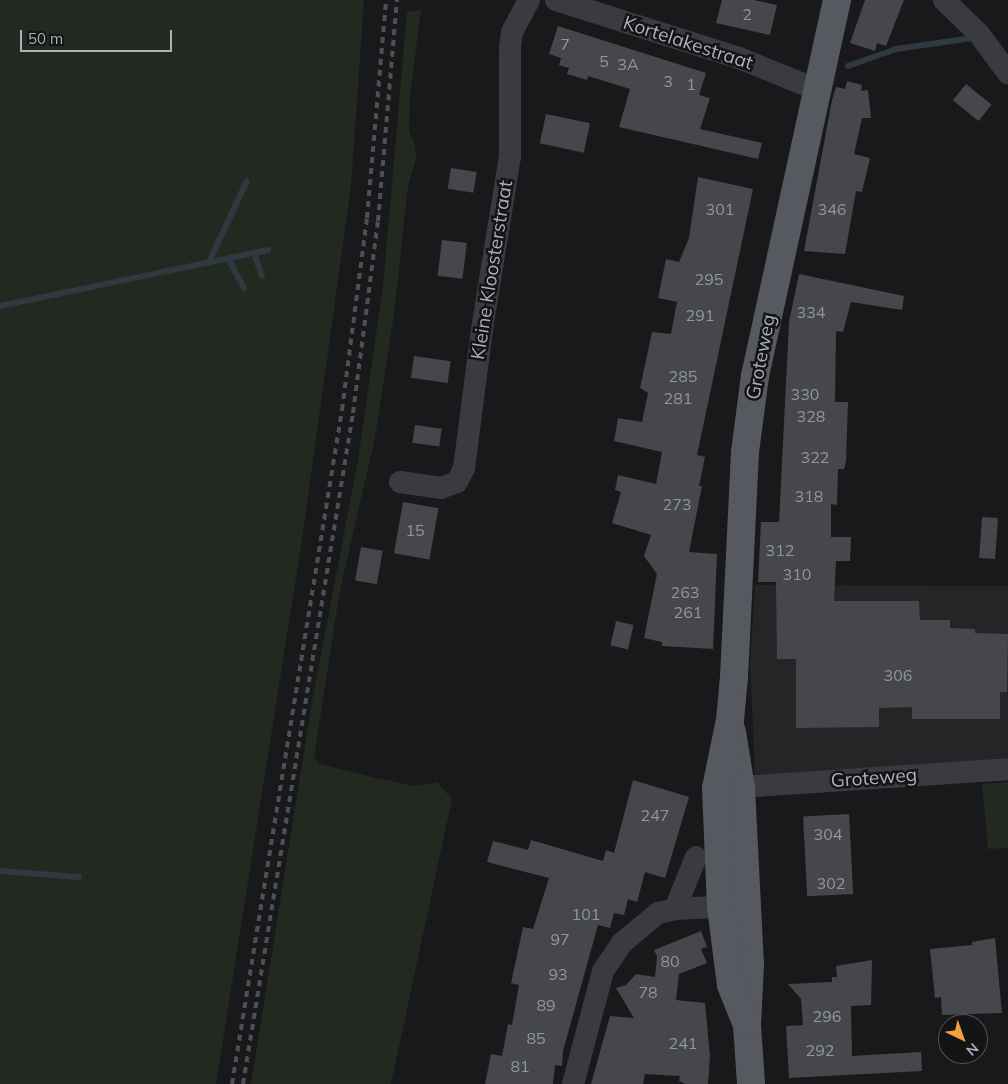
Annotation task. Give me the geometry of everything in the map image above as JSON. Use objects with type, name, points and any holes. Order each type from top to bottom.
[{"type":"main road","name":"Groteweg","points":[[751,1084],[747,1025],[750,964],[733,906],[728,788],[730,720],[748,423],[755,376],[837,0]]},
{"type":"street","name":"Kleine Kloosterstraat","points":[[400,482],[441,488],[458,482],[464,468],[483,321],[510,157],[510,48],[512,32],[529,0]]},
{"type":"street","name":"Kortelakestraat","points":[[556,0],[739,58],[818,90]]},
{"type":"street","points":[[944,0],[979,34],[1008,73]]},
{"type":"street","name":"Groteweg","points":[[728,788],[1008,769]]},
{"type":"street","points":[[675,909],[696,857]]},
{"type":"street","points":[[573,1084],[603,971],[622,942],[658,914],[675,909],[733,906]]},
{"type":"shaded area","points":[[0,0],[364,0],[351,186],[303,533],[216,1084],[0,1084]]},
{"type":"shaded area","points":[[421,10],[410,96],[409,132],[415,144],[416,159],[408,186],[394,314],[375,438],[340,590],[314,757],[320,764],[415,786],[437,782],[452,799],[391,1084],[251,1084],[312,702],[358,460],[383,286],[407,12]]},
{"type":"shaded area","points":[[755,585],[1008,586],[1008,761],[755,775],[750,660]]},
{"type":"shaded area","points":[[1008,782],[1008,848],[988,849],[982,784]]},
{"type":"building","points":[[722,0],[754,0],[777,5],[770,35],[716,23]]},
{"type":"building","points":[[865,0],[904,0],[886,46],[877,43],[875,51],[850,43]]},
{"type":"building","points":[[558,26],[706,73],[699,95],[710,98],[700,129],[762,143],[758,159],[619,127],[630,89],[588,76],[587,80],[567,74],[569,68],[559,65],[561,58],[549,54]]},
{"type":"building","points":[[847,81],[862,85],[861,91],[868,90],[871,118],[862,118],[854,154],[870,158],[862,192],[856,191],[845,254],[804,251],[832,100],[836,87],[845,89]]},
{"type":"building","points":[[966,84],[992,105],[978,121],[953,100]]},
{"type":"building","points":[[546,114],[590,123],[584,153],[540,143]]},
{"type":"building","points":[[451,168],[477,172],[473,193],[448,189]]},
{"type":"building","points":[[698,177],[753,189],[697,455],[705,457],[699,486],[702,486],[689,552],[717,554],[713,649],[662,646],[662,642],[644,638],[657,574],[644,556],[651,535],[612,523],[621,492],[615,490],[618,475],[656,484],[662,452],[614,441],[618,418],[642,422],[648,393],[640,388],[652,332],[671,334],[677,302],[658,298],[666,259],[679,262],[689,238]]},
{"type":"building","points":[[442,240],[467,243],[462,279],[438,276]]},
{"type":"building","points":[[799,274],[904,296],[902,310],[851,302],[843,332],[836,331],[835,402],[848,402],[846,461],[844,469],[838,469],[837,505],[831,504],[831,537],[851,537],[850,561],[836,561],[834,601],[919,601],[920,620],[950,620],[950,628],[975,629],[975,633],[1008,634],[1007,692],[1000,692],[1000,719],[912,719],[912,707],[879,708],[879,727],[796,728],[796,659],[777,659],[776,582],[758,582],[761,522],[779,522],[789,322]]},
{"type":"building","points":[[414,356],[451,361],[448,383],[411,378]]},
{"type":"building","points":[[415,425],[442,429],[439,447],[412,443]]},
{"type":"building","points":[[403,502],[438,508],[429,559],[394,553]]},
{"type":"building","points":[[982,517],[998,518],[995,559],[979,558]]},
{"type":"building","points":[[361,547],[383,551],[377,584],[355,580]]},
{"type":"building","points":[[616,621],[634,625],[628,649],[610,645]]},
{"type":"building","points":[[633,780],[689,797],[665,878],[645,872],[637,902],[628,899],[624,915],[614,913],[610,928],[598,925],[563,1051],[562,1066],[555,1065],[553,1084],[485,1084],[491,1054],[502,1056],[508,1024],[512,1025],[519,985],[511,983],[523,927],[533,929],[549,878],[487,862],[493,841],[528,850],[531,840],[603,861],[606,850],[614,853]]},
{"type":"building","points":[[849,814],[853,894],[807,896],[803,816]]},
{"type":"building","points":[[701,931],[707,947],[701,949],[707,963],[679,974],[676,1000],[705,1003],[710,1056],[708,1084],[686,1084],[679,1081],[680,1076],[645,1074],[643,1084],[591,1084],[610,1016],[634,1018],[616,988],[626,985],[636,974],[655,977],[657,956],[654,950]]},
{"type":"building","points":[[995,938],[1002,1013],[942,1014],[941,997],[935,998],[930,949],[972,945],[972,942]]},
{"type":"building","points":[[872,960],[871,1005],[851,1006],[852,1056],[921,1052],[922,1071],[789,1078],[786,1026],[803,1025],[801,999],[788,984],[832,982],[832,977],[837,977],[836,966]]},
{"type":"waterway","points":[[848,66],[896,49],[972,38]]},
{"type":"waterway","points":[[209,262],[247,181]]},
{"type":"waterway","points":[[0,306],[268,250]]},
{"type":"waterway","points":[[254,253],[262,276]]},
{"type":"waterway","points":[[228,258],[244,288]]},
{"type":"waterway","points":[[0,871],[79,877]]},
{"type":"railway","points":[[232,1084],[342,410],[367,218],[386,0]]},
{"type":"railway","points":[[243,1084],[353,413],[378,221],[397,0]]}]
